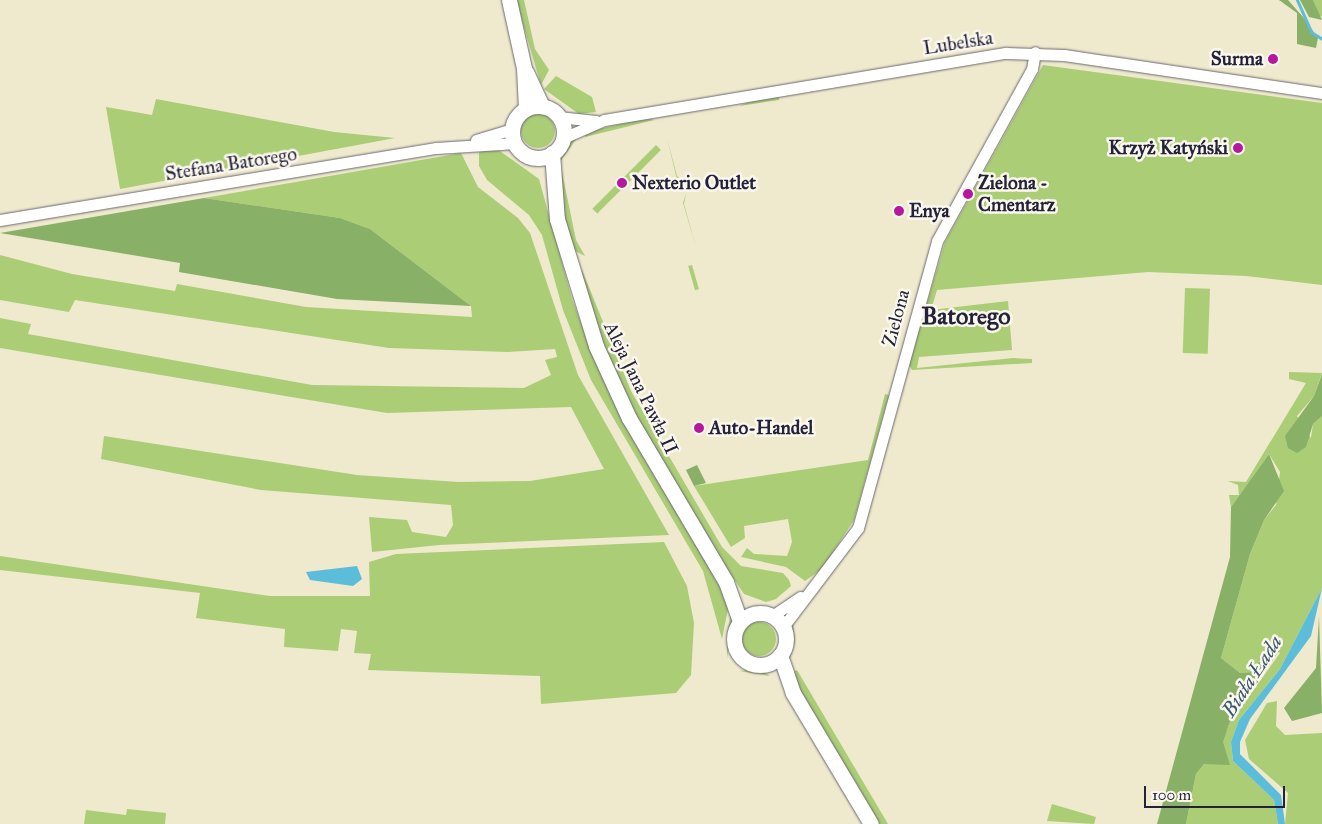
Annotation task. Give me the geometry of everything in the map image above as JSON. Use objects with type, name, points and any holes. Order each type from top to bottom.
[{"type":"main road","points":[[510,0],[524,68],[526,109],[514,136],[532,156],[552,153],[563,138],[558,116],[542,107],[524,68]]},
{"type":"main road","points":[[526,109],[542,107]]},
{"type":"main road","name":"Aleja Jana Pawła II","points":[[552,153],[552,197]]},
{"type":"main road","name":"Aleja Jana Pawła II","points":[[532,156],[552,197],[578,297],[608,375],[726,582],[740,622]]},
{"type":"main road","name":"Aleja Jana Pawła II","points":[[726,582],[756,613]]},
{"type":"main road","points":[[756,613],[777,622],[785,641],[773,659],[750,663],[738,652],[734,638],[740,622],[756,613]]},
{"type":"main road","points":[[773,659],[871,824]]},
{"type":"street","name":"Lubelska","points":[[563,138],[600,121],[986,56],[1035,52],[1322,92]]},
{"type":"street","name":"Zielona","points":[[777,622],[838,558],[858,528],[937,241],[1032,69],[1035,52]]},
{"type":"street","name":"Lubelska","points":[[558,116],[600,121]]},
{"type":"street","name":"Stefana Batorego","points":[[0,220],[514,136]]},
{"type":"green space","points":[[516,0],[524,0],[535,49],[549,70],[541,85]]},
{"type":"green space","points":[[1279,0],[1288,0],[1303,17],[1318,38],[1316,48],[1297,44],[1297,13]]},
{"type":"green space","points":[[1300,0],[1313,0],[1322,20],[1309,17]]},
{"type":"green space","points":[[1313,0],[1322,0],[1322,17],[1319,15]]},
{"type":"green space","points":[[1043,65],[1322,103],[1322,285],[1246,276],[1148,272],[937,290],[931,310],[1008,301],[1012,350],[919,357],[917,368],[1013,358],[1032,359],[1032,363],[912,370],[909,365],[945,242]]},
{"type":"green space","points":[[556,76],[592,97],[596,112],[579,114],[544,89]]},
{"type":"green space","points":[[779,95],[779,100],[739,106],[756,99]]},
{"type":"green space","points":[[156,99],[334,132],[395,138],[120,189],[106,107],[152,115]]},
{"type":"green space","points":[[538,114],[545,115],[550,119],[554,124],[554,138],[550,143],[545,147],[538,148],[531,147],[526,143],[522,138],[521,131],[522,124],[526,119],[531,115]]},
{"type":"green space","points":[[648,118],[654,120],[585,137],[585,132]]},
{"type":"green space","points":[[576,135],[577,138],[558,165],[558,154]]},
{"type":"green space","points":[[667,138],[677,176],[686,185],[677,180]]},
{"type":"green space","points":[[656,145],[661,150],[597,214],[592,209]]},
{"type":"green space","points":[[497,149],[539,179],[572,299],[594,358],[729,604],[722,639],[703,571],[591,380],[563,310],[542,235],[529,215],[487,180],[479,166],[479,152]]},
{"type":"green space","points":[[461,153],[478,187],[518,218],[530,233],[578,375],[669,535],[439,545],[372,552],[369,517],[407,520],[412,532],[446,537],[453,525],[451,505],[261,490],[101,459],[104,436],[357,475],[458,482],[530,481],[604,469],[571,407],[387,413],[0,348],[0,318],[31,324],[28,334],[312,385],[524,388],[551,375],[545,360],[557,357],[555,349],[508,352],[389,348],[75,300],[69,312],[0,300],[0,255],[72,274],[175,291],[177,284],[306,307],[472,317],[471,306],[370,229],[340,218],[204,198]]},
{"type":"green space","points":[[562,172],[576,240],[585,256],[569,248],[556,174]]},
{"type":"green space","points":[[686,194],[684,204],[696,247],[683,203]]},
{"type":"green space","points":[[204,198],[340,218],[370,229],[471,306],[337,299],[179,272],[180,263],[0,233]]},
{"type":"green space","points":[[692,265],[699,289],[695,290],[688,266]]},
{"type":"green space","points":[[582,270],[631,391],[722,547],[741,566],[783,573],[789,580],[791,586],[776,599],[766,602],[744,594],[709,542],[638,421],[599,338],[580,276]]},
{"type":"green space","points":[[1185,288],[1210,289],[1208,354],[1183,353]]},
{"type":"green space","points":[[1289,372],[1322,373],[1314,396],[1297,416],[1311,438],[1313,424],[1322,416],[1322,588],[1280,669],[1239,720],[1231,742],[1233,761],[1274,800],[1278,824],[1186,824],[1196,774],[1204,764],[1213,764],[1229,724],[1280,653],[1270,643],[1254,672],[1240,673],[1221,658],[1250,554],[1264,520],[1276,505],[1280,472],[1269,454],[1231,507],[1229,495],[1239,495],[1238,485],[1228,481],[1246,482],[1306,383],[1289,379]]},
{"type":"green space","points":[[1322,374],[1322,416],[1313,424],[1306,447],[1297,453],[1288,448],[1285,436],[1314,396]]},
{"type":"green space","points":[[885,394],[889,395],[854,520],[822,569],[805,581],[786,567],[741,557],[747,548],[754,554],[787,556],[792,542],[788,519],[744,526],[745,538],[731,547],[694,486],[868,460]]},
{"type":"green space","points":[[1269,454],[1284,491],[1264,520],[1250,554],[1221,658],[1240,673],[1253,672],[1270,643],[1278,639],[1284,644],[1229,724],[1223,742],[1230,765],[1204,764],[1196,774],[1186,824],[1157,824],[1230,557],[1231,507]]},
{"type":"green space","points":[[697,465],[706,483],[694,486],[686,470]]},
{"type":"green space","points":[[664,542],[687,586],[694,623],[691,675],[676,693],[541,704],[540,676],[368,670],[371,654],[354,653],[357,631],[341,629],[338,651],[284,647],[285,629],[196,618],[200,593],[0,570],[0,556],[270,596],[370,596],[369,562],[396,554]]},
{"type":"green space","points":[[731,613],[733,622],[727,658],[727,634]]},
{"type":"green space","points":[[1319,616],[1322,713],[1292,721],[1284,708],[1316,668]]},
{"type":"green space","points":[[793,620],[795,642],[788,665],[787,657]]},
{"type":"green space","points":[[759,622],[771,627],[776,639],[771,651],[759,656],[747,651],[742,639],[747,627]]},
{"type":"green space","points":[[761,670],[770,676],[740,671]]},
{"type":"green space","points":[[797,670],[888,824],[879,824],[816,720],[791,673]]},
{"type":"green space","points":[[1277,701],[1276,726],[1285,735],[1322,733],[1322,824],[1285,824],[1288,793],[1249,759],[1245,740],[1267,703]]},
{"type":"green space","points":[[1052,804],[1096,817],[1094,824],[1047,821]]},
{"type":"green space","points":[[127,809],[166,813],[165,824],[84,824],[86,810],[126,815]]},
{"type":"water","points":[[357,566],[362,579],[353,586],[310,580],[306,572]]},
{"type":"water","points":[[1322,588],[1311,636],[1250,719],[1240,742],[1240,754],[1281,795],[1285,824],[1278,824],[1274,800],[1233,761],[1231,742],[1239,720],[1280,669]]},
{"type":"waterway","points":[[1297,0],[1311,32],[1322,39]]},
{"type":"place","name":"Surma","points":[[1273,59]]},
{"type":"place","name":"Krzyż Katyński","points":[[1238,148]]},
{"type":"place","name":"Nexterio Outlet","points":[[622,183]]},
{"type":"place","name":"Zielona - Cmentarz","points":[[968,194]]},
{"type":"place","name":"Enya","points":[[899,211]]},
{"type":"place","name":"Auto-Handel","points":[[699,428]]},
{"type":"district","name":"Batorego","points":[[966,317]]},
{"type":"water label","name":"Biała Łada","points":[[1252,676]]}]
